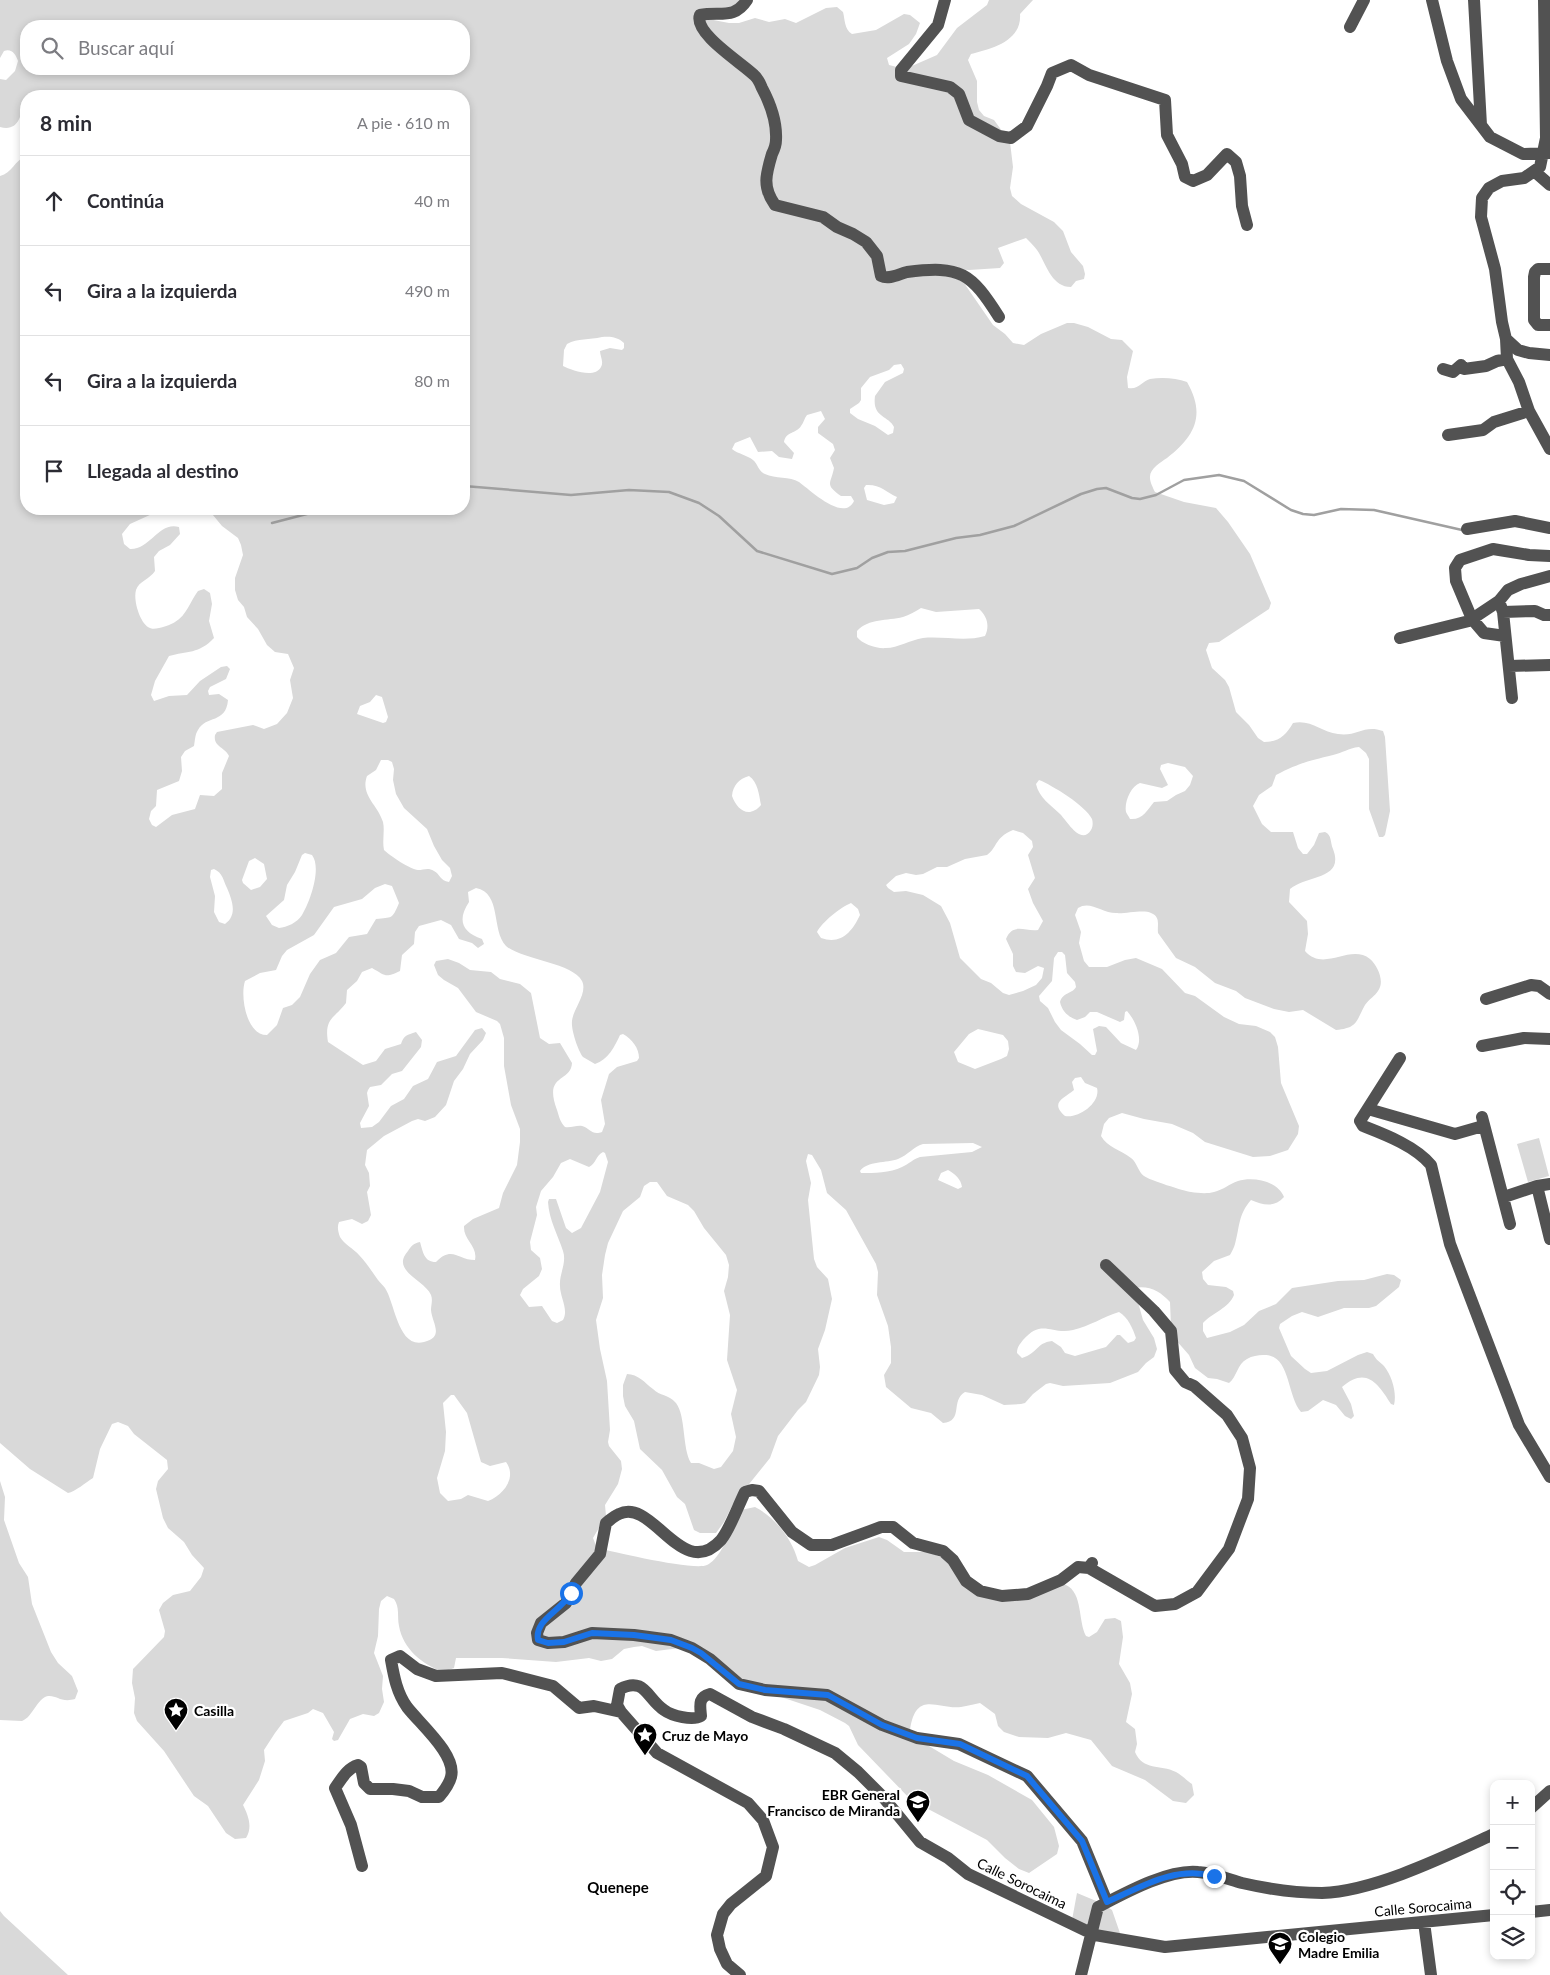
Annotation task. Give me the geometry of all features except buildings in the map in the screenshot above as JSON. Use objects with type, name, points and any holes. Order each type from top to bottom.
[{"type":"street","points":[[747,0],[742,8],[734,13],[707,13],[700,15],[698,19],[700,28],[735,61],[756,76],[768,98],[774,119],[776,140],[766,176],[768,195],[775,205],[823,217],[837,227],[866,242],[877,256],[881,276],[886,278],[907,272],[952,270],[970,279],[983,291],[999,317]]},
{"type":"street","points":[[945,0],[938,25],[901,70],[900,76],[950,86],[959,94],[969,120],[999,136],[1011,138],[1027,126],[1052,73],[1072,65],[1089,75],[1165,100],[1167,135],[1182,164],[1185,177],[1193,180],[1207,175],[1227,154],[1236,162],[1240,176],[1242,206],[1247,225]]},
{"type":"street","points":[[1350,27],[1364,0]]},
{"type":"street","points":[[1432,0],[1447,61],[1460,99],[1490,137],[1523,154],[1546,153]]},
{"type":"street","points":[[1474,0],[1481,125]]},
{"type":"street","points":[[1544,0],[1547,29],[1546,153],[1540,167],[1524,178],[1502,180],[1489,188],[1482,198],[1481,217],[1495,269],[1506,339],[1507,359],[1519,382],[1529,411],[1550,449]]},
{"type":"street","points":[[1534,171],[1550,185]]},
{"type":"street","points":[[1550,270],[1538,268],[1534,272],[1534,320],[1538,325],[1550,325]]},
{"type":"street","points":[[1506,339],[1518,350],[1550,355]]},
{"type":"street","points":[[1442,369],[1453,372],[1461,365],[1464,369],[1486,366],[1507,359]]},
{"type":"street","points":[[1448,435],[1483,430],[1494,422],[1529,411]]},
{"type":"street","points":[[1467,529],[1515,521],[1550,528]]},
{"type":"street","points":[[1505,636],[1484,633],[1472,619],[1456,581],[1455,568],[1460,560],[1493,549],[1529,556],[1550,557],[1549,576],[1508,590],[1501,606],[1505,636],[1509,666],[1512,698]]},
{"type":"street","points":[[1400,638],[1472,619],[1501,606],[1550,615]]},
{"type":"street","points":[[1509,666],[1550,664]]},
{"type":"street","points":[[1486,999],[1531,985],[1538,986],[1550,994]]},
{"type":"street","points":[[1482,1046],[1524,1038],[1550,1039]]},
{"type":"street","points":[[1400,1058],[1360,1121],[1363,1126],[1385,1135],[1424,1157],[1431,1166],[1450,1244],[1515,1416],[1550,1477]]},
{"type":"street","points":[[1368,1109],[1456,1134],[1483,1122],[1510,1224]]},
{"type":"street","points":[[1504,1197],[1537,1186],[1550,1184]]},
{"type":"street","points":[[1537,1186],[1550,1238]]},
{"type":"street","points":[[1106,1265],[1154,1311],[1170,1331],[1175,1370],[1185,1382],[1194,1386],[1227,1415],[1242,1438],[1250,1468],[1248,1499],[1229,1549],[1197,1592],[1175,1604],[1155,1606],[1091,1565],[1078,1567],[1061,1580],[1028,1594],[1002,1596],[980,1591],[966,1581],[953,1560],[943,1551],[913,1543],[893,1527],[881,1527],[832,1545],[811,1545],[792,1532],[759,1491],[752,1490],[745,1492],[722,1538],[711,1549],[701,1552],[687,1550],[641,1516],[632,1512],[620,1513],[606,1523],[600,1554],[576,1583],[566,1603],[541,1624],[537,1633],[538,1640],[548,1643],[564,1642],[592,1633],[634,1635],[671,1640],[692,1648],[710,1659],[739,1684],[765,1690],[828,1695],[882,1725],[917,1738],[960,1744],[1027,1776],[1082,1841],[1107,1902]]},
{"type":"street","points":[[362,1866],[351,1825],[334,1788],[347,1772],[358,1765],[360,1766],[364,1783],[370,1789],[394,1789],[409,1791],[422,1796],[439,1797],[451,1777],[451,1765],[447,1755],[406,1706],[396,1686],[391,1660],[400,1656],[417,1669],[436,1676],[502,1673],[553,1686],[579,1708],[594,1706],[621,1712],[657,1753],[748,1803],[763,1820],[773,1847],[766,1876],[731,1904],[723,1914],[718,1929],[720,1949],[727,1964],[740,1975]]},
{"type":"street","name":"Calle Sorocaima","points":[[621,1712],[618,1705],[620,1689],[627,1685],[636,1684],[647,1692],[664,1711],[691,1719],[701,1716],[700,1701],[704,1695],[710,1694],[752,1716],[825,1747],[858,1772],[920,1842],[948,1858],[968,1874],[1091,1933],[1165,1947],[1490,1915]]},
{"type":"street","points":[[1535,1804],[1550,1791]]},
{"type":"street","points":[[1081,1975],[1098,1907],[1157,1880],[1178,1873],[1198,1872],[1261,1888],[1322,1893],[1349,1889],[1387,1878],[1490,1836]]},
{"type":"street","points":[[1535,1912],[1550,1910]]},
{"type":"street","points":[[1424,1922],[1430,1975]]},
{"type":"shaded area","points":[[0,0],[745,0],[708,19],[739,23],[755,18],[769,22],[785,19],[796,23],[826,8],[837,7],[843,12],[846,27],[852,34],[876,30],[904,14],[910,15],[920,23],[916,34],[909,44],[887,58],[889,65],[905,69],[937,55],[957,28],[987,5],[989,0],[1033,0],[1020,14],[1016,31],[1011,37],[996,46],[971,54],[968,60],[977,81],[979,110],[984,116],[994,120],[1010,142],[1013,167],[1010,188],[1012,196],[1021,204],[1054,222],[1063,231],[1071,252],[1083,266],[1084,279],[1076,281],[1071,287],[1059,283],[1050,273],[1037,250],[1026,238],[998,248],[1004,263],[1000,268],[969,270],[938,268],[964,283],[993,325],[1013,343],[1024,345],[1041,334],[1067,323],[1074,323],[1088,327],[1111,339],[1122,340],[1133,351],[1127,377],[1128,388],[1138,387],[1147,380],[1155,378],[1187,382],[1196,405],[1195,424],[1191,433],[1177,450],[1153,469],[1150,480],[1155,492],[1184,502],[1216,508],[1250,554],[1271,603],[1269,609],[1219,642],[1209,643],[1206,650],[1212,668],[1225,680],[1229,687],[1236,712],[1249,725],[1258,738],[1264,742],[1278,739],[1288,731],[1293,723],[1299,722],[1311,724],[1338,734],[1350,734],[1371,729],[1383,731],[1390,811],[1385,835],[1379,837],[1369,809],[1369,759],[1366,753],[1359,747],[1304,763],[1276,775],[1272,786],[1259,795],[1253,806],[1262,824],[1271,832],[1293,832],[1298,848],[1303,854],[1307,854],[1314,845],[1319,833],[1325,832],[1330,837],[1335,859],[1334,866],[1329,872],[1290,889],[1289,902],[1307,921],[1308,934],[1305,951],[1312,957],[1329,959],[1354,954],[1362,955],[1370,959],[1378,970],[1381,983],[1377,993],[1368,1001],[1358,1019],[1349,1028],[1336,1030],[1303,1010],[1289,1012],[1274,1009],[1245,998],[1236,991],[1215,983],[1195,967],[1176,958],[1158,933],[1157,919],[1151,913],[1144,911],[1111,912],[1087,905],[1078,908],[1075,915],[1081,932],[1079,943],[1084,961],[1089,967],[1107,967],[1136,958],[1162,969],[1185,993],[1195,996],[1224,1017],[1239,1024],[1256,1026],[1270,1032],[1275,1037],[1278,1047],[1281,1083],[1299,1126],[1298,1134],[1288,1150],[1270,1156],[1253,1157],[1205,1142],[1193,1133],[1172,1124],[1122,1113],[1109,1118],[1104,1124],[1101,1136],[1110,1146],[1133,1160],[1144,1176],[1167,1185],[1191,1192],[1208,1193],[1220,1190],[1238,1181],[1251,1179],[1271,1184],[1284,1197],[1272,1204],[1251,1200],[1242,1216],[1235,1245],[1230,1255],[1214,1261],[1202,1272],[1203,1279],[1208,1285],[1226,1287],[1233,1291],[1234,1295],[1232,1300],[1203,1323],[1203,1331],[1207,1338],[1230,1332],[1244,1325],[1259,1311],[1276,1304],[1292,1288],[1338,1281],[1364,1280],[1387,1274],[1394,1275],[1401,1280],[1399,1287],[1376,1306],[1369,1308],[1344,1308],[1318,1317],[1302,1312],[1280,1324],[1279,1328],[1291,1356],[1311,1373],[1327,1371],[1367,1352],[1373,1354],[1387,1370],[1395,1395],[1394,1405],[1391,1404],[1371,1380],[1358,1378],[1342,1387],[1351,1404],[1354,1416],[1351,1419],[1345,1416],[1336,1405],[1323,1400],[1308,1411],[1301,1412],[1296,1404],[1283,1368],[1279,1361],[1272,1356],[1253,1356],[1244,1361],[1229,1383],[1208,1378],[1195,1368],[1189,1355],[1175,1339],[1171,1327],[1170,1302],[1154,1290],[1139,1287],[1134,1288],[1143,1320],[1154,1338],[1157,1349],[1154,1357],[1138,1372],[1110,1383],[1063,1386],[1046,1384],[1025,1403],[1021,1404],[1004,1405],[982,1395],[965,1392],[958,1400],[953,1419],[943,1423],[931,1413],[911,1408],[886,1387],[884,1375],[891,1363],[891,1347],[888,1326],[877,1295],[878,1272],[876,1264],[846,1210],[827,1193],[821,1170],[812,1155],[808,1154],[806,1161],[811,1183],[808,1200],[814,1259],[817,1267],[828,1279],[832,1299],[825,1330],[818,1349],[819,1375],[806,1402],[778,1436],[770,1458],[733,1504],[716,1533],[700,1533],[694,1530],[685,1504],[677,1497],[662,1470],[640,1449],[634,1421],[625,1406],[623,1385],[627,1374],[631,1374],[673,1400],[681,1416],[686,1449],[691,1463],[699,1463],[714,1469],[721,1467],[733,1451],[736,1437],[731,1414],[737,1390],[727,1360],[730,1315],[724,1291],[729,1265],[726,1255],[704,1228],[694,1211],[688,1205],[667,1196],[657,1182],[650,1182],[644,1186],[640,1197],[623,1211],[608,1243],[605,1255],[602,1275],[603,1298],[596,1320],[607,1381],[610,1430],[608,1442],[621,1461],[622,1469],[618,1484],[605,1505],[606,1516],[593,1538],[597,1548],[671,1563],[707,1565],[722,1549],[741,1510],[755,1507],[776,1523],[792,1545],[798,1561],[809,1567],[845,1548],[879,1537],[887,1540],[904,1552],[928,1552],[946,1559],[982,1592],[1066,1585],[1075,1594],[1078,1601],[1086,1636],[1089,1637],[1097,1632],[1105,1619],[1115,1618],[1121,1621],[1123,1637],[1119,1664],[1130,1683],[1132,1694],[1126,1722],[1135,1729],[1137,1744],[1135,1752],[1138,1758],[1147,1765],[1176,1772],[1192,1784],[1194,1795],[1186,1803],[1173,1801],[1145,1780],[1112,1766],[1091,1740],[1066,1733],[1048,1738],[1019,1737],[1004,1732],[998,1726],[995,1714],[980,1703],[961,1707],[923,1705],[913,1717],[910,1730],[919,1740],[954,1761],[988,1775],[1032,1800],[1054,1827],[1059,1846],[1057,1854],[1029,1873],[1019,1869],[1005,1858],[987,1840],[911,1800],[858,1745],[849,1726],[845,1723],[820,1710],[769,1693],[733,1678],[688,1647],[656,1651],[642,1646],[634,1647],[624,1649],[612,1659],[601,1661],[589,1658],[556,1662],[502,1658],[456,1658],[454,1668],[443,1672],[428,1665],[409,1649],[401,1634],[396,1602],[387,1596],[381,1601],[379,1609],[378,1636],[374,1653],[383,1676],[384,1702],[379,1713],[374,1716],[363,1714],[350,1719],[338,1740],[334,1741],[332,1739],[334,1732],[323,1713],[313,1709],[308,1713],[284,1721],[264,1750],[265,1761],[259,1780],[243,1805],[249,1825],[246,1838],[235,1839],[226,1833],[208,1806],[194,1796],[164,1751],[137,1721],[134,1713],[133,1669],[164,1637],[165,1631],[159,1610],[163,1603],[173,1595],[190,1591],[201,1577],[204,1568],[192,1555],[184,1542],[168,1528],[163,1518],[156,1489],[158,1481],[168,1469],[167,1460],[134,1434],[128,1426],[118,1422],[112,1424],[100,1449],[93,1478],[68,1493],[30,1469],[0,1443],[0,176],[8,172],[20,159],[20,515],[150,515],[130,524],[122,534],[124,544],[130,549],[143,545],[166,528],[172,526],[179,527],[180,534],[170,545],[159,551],[154,557],[155,571],[137,587],[135,594],[138,611],[146,626],[155,629],[166,626],[179,619],[198,591],[204,589],[210,593],[212,604],[209,621],[214,638],[203,647],[193,651],[169,656],[155,681],[151,695],[154,701],[169,696],[187,695],[200,681],[221,667],[227,666],[230,669],[226,679],[210,687],[208,691],[209,695],[219,694],[228,700],[224,713],[206,722],[198,730],[194,746],[185,751],[181,757],[182,771],[179,781],[157,790],[156,806],[151,811],[149,819],[152,825],[156,827],[172,815],[195,809],[200,795],[214,796],[222,789],[222,773],[229,756],[217,745],[215,735],[217,732],[253,725],[264,729],[277,724],[287,713],[293,698],[290,680],[294,668],[288,654],[275,652],[267,645],[258,629],[247,617],[244,607],[238,600],[235,590],[235,578],[243,555],[238,538],[222,526],[213,515],[470,515],[470,90],[20,90],[20,118],[15,125],[6,128],[0,127],[0,79],[6,80],[15,71],[18,61],[15,54],[11,51],[4,51],[0,58]],"holes":[[[605,337],[619,339],[624,343],[624,348],[622,350],[610,348],[600,351],[602,365],[598,371],[588,373],[571,370],[563,366],[564,350],[567,344],[575,341]],[[901,364],[904,369],[903,373],[885,382],[875,396],[878,412],[894,427],[893,433],[888,435],[875,426],[858,419],[850,413],[850,409],[861,400],[861,388],[870,377],[889,370],[894,365]],[[821,411],[825,419],[818,427],[818,433],[833,444],[835,450],[830,458],[834,468],[830,484],[832,489],[841,496],[851,496],[854,501],[849,507],[835,507],[795,480],[765,474],[753,460],[732,449],[735,443],[750,437],[758,452],[772,451],[779,457],[792,459],[794,453],[784,442],[785,438],[799,429],[807,415]],[[866,485],[883,489],[897,497],[894,503],[884,505],[867,500],[864,488]],[[921,608],[936,612],[979,609],[987,621],[987,632],[985,636],[977,638],[923,638],[886,648],[870,646],[857,637],[857,631],[867,624],[903,617]],[[376,695],[382,697],[388,717],[386,722],[383,723],[357,714],[360,706],[370,702]],[[381,760],[392,762],[396,794],[404,808],[427,829],[442,860],[450,868],[452,876],[449,882],[432,870],[410,868],[384,850],[383,822],[368,794],[365,783],[367,776],[376,770]],[[1168,763],[1185,767],[1193,776],[1190,785],[1185,791],[1167,801],[1154,802],[1138,818],[1130,819],[1126,812],[1126,804],[1134,787],[1140,783],[1162,788],[1168,785],[1160,769],[1161,765]],[[749,776],[758,789],[761,805],[757,809],[748,812],[744,811],[734,801],[732,796],[734,789],[742,779]],[[1039,780],[1076,802],[1092,819],[1091,830],[1083,835],[1074,831],[1038,789],[1036,784]],[[1013,830],[1023,833],[1032,841],[1033,847],[1028,855],[1035,878],[1028,889],[1043,921],[1038,930],[1016,929],[1006,939],[1013,954],[1013,966],[1016,972],[1025,973],[1038,966],[1044,968],[1042,978],[1036,985],[1009,995],[981,979],[960,958],[950,923],[941,906],[923,895],[906,891],[894,892],[886,885],[896,876],[906,873],[923,874],[937,867],[947,867],[965,859],[987,855],[1002,836]],[[305,853],[312,855],[316,868],[314,885],[305,909],[300,918],[295,922],[279,928],[272,925],[266,916],[284,900],[287,885],[302,855]],[[255,858],[264,864],[267,879],[260,887],[251,890],[242,880],[249,861]],[[214,869],[222,877],[231,897],[233,912],[225,924],[219,922],[214,912],[215,896],[210,877],[211,870]],[[385,884],[392,886],[399,903],[391,917],[376,919],[367,934],[349,937],[336,953],[320,960],[310,974],[300,997],[292,1005],[283,1008],[277,1025],[267,1035],[260,1033],[254,1029],[246,1014],[243,996],[245,981],[260,973],[276,970],[287,950],[314,935],[334,907],[362,899],[375,888]],[[476,888],[484,891],[490,897],[493,904],[501,939],[506,946],[523,954],[558,965],[577,975],[582,981],[582,996],[573,1016],[572,1025],[575,1040],[583,1057],[595,1064],[600,1062],[613,1048],[620,1035],[623,1034],[634,1044],[639,1058],[637,1061],[617,1067],[609,1074],[601,1100],[605,1124],[602,1132],[593,1132],[582,1126],[565,1127],[558,1114],[553,1090],[555,1084],[567,1074],[572,1063],[560,1043],[549,1044],[540,1038],[531,993],[520,984],[500,979],[491,972],[470,970],[448,959],[436,961],[434,965],[438,975],[458,988],[476,1012],[500,1024],[504,1038],[504,1066],[511,1105],[520,1129],[520,1142],[517,1165],[503,1193],[499,1208],[473,1219],[464,1226],[464,1231],[474,1251],[475,1260],[451,1254],[442,1257],[436,1262],[432,1262],[426,1258],[420,1242],[412,1246],[404,1258],[403,1264],[406,1270],[431,1295],[431,1310],[436,1329],[434,1337],[430,1340],[415,1342],[408,1339],[403,1332],[385,1288],[362,1258],[340,1237],[338,1224],[339,1222],[352,1219],[362,1224],[368,1221],[371,1215],[367,1192],[370,1186],[369,1173],[365,1165],[367,1150],[384,1136],[412,1121],[418,1119],[425,1121],[435,1117],[446,1105],[454,1081],[463,1069],[470,1054],[483,1040],[486,1033],[482,1028],[475,1030],[456,1056],[437,1062],[428,1079],[413,1086],[404,1099],[391,1106],[379,1122],[372,1127],[361,1128],[360,1123],[369,1106],[367,1093],[370,1087],[381,1085],[392,1074],[402,1071],[421,1047],[422,1040],[416,1032],[408,1035],[401,1044],[385,1049],[376,1061],[363,1065],[328,1042],[327,1028],[331,1019],[346,1003],[347,990],[357,981],[362,972],[372,968],[383,974],[391,975],[400,971],[402,955],[414,944],[415,932],[419,926],[441,920],[451,925],[459,939],[472,943],[478,948],[484,944],[482,939],[466,929],[463,920],[465,908],[469,902],[468,892]],[[851,903],[858,909],[860,915],[853,927],[845,936],[840,938],[834,940],[821,938],[817,932],[823,924],[837,911]],[[1058,952],[1062,952],[1065,955],[1067,973],[1075,982],[1076,987],[1061,999],[1060,1002],[1064,1011],[1077,1020],[1085,1017],[1090,1012],[1097,1012],[1120,1022],[1124,1020],[1125,1012],[1127,1011],[1138,1030],[1139,1041],[1136,1050],[1121,1043],[1106,1027],[1099,1026],[1093,1029],[1097,1051],[1095,1055],[1092,1055],[1061,1030],[1048,1008],[1040,1001],[1039,996],[1052,981],[1054,958]],[[978,1029],[1003,1035],[1008,1041],[1009,1049],[1007,1056],[1001,1059],[975,1069],[958,1062],[954,1052],[969,1034]],[[1081,1077],[1085,1083],[1097,1088],[1096,1099],[1082,1112],[1076,1115],[1065,1116],[1060,1111],[1058,1104],[1074,1090],[1072,1082],[1075,1078]],[[973,1143],[982,1147],[972,1152],[920,1157],[902,1167],[887,1172],[861,1173],[860,1171],[867,1165],[898,1159],[919,1145]],[[603,1152],[605,1153],[608,1162],[600,1192],[581,1228],[572,1233],[566,1228],[556,1199],[549,1199],[548,1202],[552,1221],[564,1255],[560,1290],[565,1308],[565,1316],[563,1320],[557,1323],[552,1321],[542,1306],[529,1307],[520,1295],[523,1289],[539,1276],[542,1269],[540,1258],[531,1250],[530,1242],[537,1215],[536,1207],[541,1191],[553,1177],[561,1163],[570,1159],[589,1167]],[[948,1170],[955,1175],[962,1187],[958,1189],[938,1180],[941,1173]],[[1119,1312],[1122,1314],[1132,1327],[1136,1338],[1134,1341],[1128,1343],[1120,1335],[1117,1335],[1106,1347],[1075,1356],[1065,1353],[1061,1347],[1052,1341],[1043,1344],[1031,1354],[1022,1358],[1017,1353],[1018,1347],[1023,1340],[1036,1330],[1041,1328],[1059,1331],[1073,1330]],[[451,1395],[454,1395],[467,1413],[481,1462],[490,1466],[506,1462],[510,1474],[504,1490],[488,1501],[468,1495],[461,1499],[448,1501],[440,1493],[437,1478],[445,1451],[446,1432],[443,1403]]]},
{"type":"shaded area","points":[[1539,1138],[1549,1176],[1528,1182],[1517,1144]]},
{"type":"shaded area","points":[[0,1481],[5,1497],[4,1520],[19,1563],[28,1577],[32,1604],[51,1652],[58,1663],[72,1676],[78,1691],[75,1699],[70,1700],[51,1696],[44,1697],[29,1716],[22,1721],[0,1720]]},
{"type":"shaded area","points":[[1077,1893],[1112,1910],[1121,1936],[1098,1932],[1072,1920]]},
{"type":"shaded area","points":[[0,1911],[4,1916],[68,1975],[0,1975]]},
{"type":"waterway","points":[[470,487],[571,495],[629,490],[669,492],[699,503],[719,516],[757,551],[832,574],[857,568],[872,558],[888,552],[905,551],[1014,526],[1081,494],[1097,489],[1106,488],[1132,498],[1140,499],[1156,495],[1184,480],[1219,475],[1244,481],[1291,510],[1303,514],[1314,515],[1341,509],[1374,510],[1462,530]]},
{"type":"waterway","points":[[272,523],[303,515]]},
{"type":"place","name":"Casilla","points":[[176,1731]]},
{"type":"place","name":"Cruz de Mayo","points":[[645,1756]]},
{"type":"place","name":"EBR General Francisco de Miranda","points":[[918,1823]]},
{"type":"place","name":"Colegio Madre Emilia","points":[[1280,1965]]},
{"type":"district","name":"Quenepe","points":[[618,1887]]},
{"type":"route","points":[[571,1593],[566,1603],[541,1624],[537,1633],[538,1640],[548,1643],[564,1642],[592,1633],[634,1635],[671,1640],[701,1653],[739,1684],[765,1690],[828,1695],[882,1725],[917,1738],[960,1744],[1027,1776],[1082,1841],[1107,1902],[1178,1873],[1198,1872],[1214,1876]]}]
